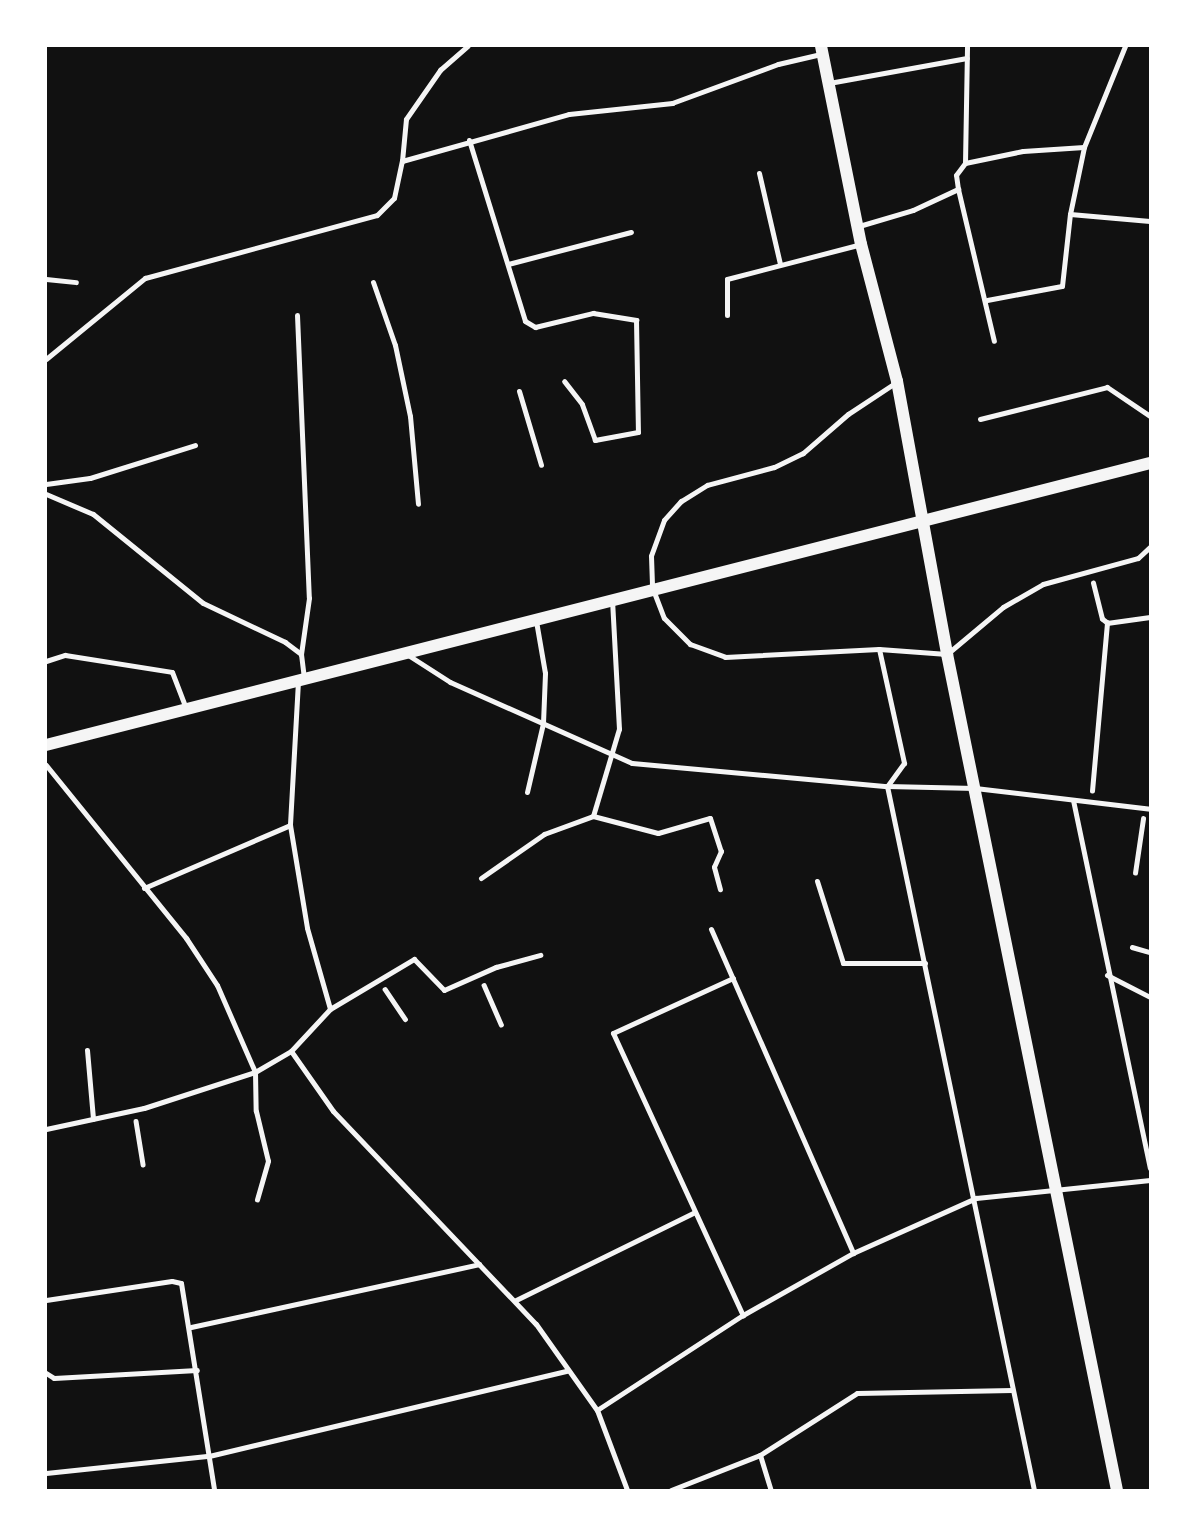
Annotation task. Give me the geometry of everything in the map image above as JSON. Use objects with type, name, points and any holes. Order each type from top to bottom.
[{"type":"street","points":[[821,50],[862,243],[897,381],[947,653],[1117,1490]]},
{"type":"street","points":[[46,745],[612,597],[1150,463]]},
{"type":"lane","points":[[46,359],[145,278],[377,215],[394,198],[402,161],[406,119],[440,70],[468,46]]},
{"type":"lane","points":[[967,46],[965,163],[956,176],[987,300],[994,341]]},
{"type":"lane","points":[[987,300],[1062,286],[1070,214],[1084,147],[1125,46]]},
{"type":"lane","points":[[402,161],[569,114],[672,103],[821,50]]},
{"type":"lane","points":[[829,83],[967,58]]},
{"type":"lane","points":[[469,140],[526,321],[535,327],[593,313],[636,320],[638,432],[595,440],[582,404],[564,381]]},
{"type":"lane","points":[[965,163],[1023,151],[1084,147]]},
{"type":"lane","points":[[758,173],[780,264]]},
{"type":"lane","points":[[859,226],[913,210],[958,189]]},
{"type":"lane","points":[[1070,214],[1150,221]]},
{"type":"lane","points":[[508,264],[631,232]]},
{"type":"lane","points":[[727,315],[727,279],[862,243]]},
{"type":"lane","points":[[46,279],[76,282]]},
{"type":"lane","points":[[373,282],[395,345],[410,416],[418,503]]},
{"type":"lane","points":[[298,315],[309,598],[301,654],[290,825],[307,928],[330,1009]]},
{"type":"lane","points":[[897,381],[848,414],[803,453],[774,467],[707,485],[681,501],[664,520],[651,556],[652,587],[664,618],[690,644],[725,657],[879,649],[947,653],[1003,607],[1033,589],[1138,558],[1150,547]]},
{"type":"lane","points":[[980,419],[1107,387],[1150,416]]},
{"type":"lane","points":[[519,391],[541,465]]},
{"type":"lane","points":[[46,484],[90,478],[195,445]]},
{"type":"lane","points":[[46,494],[93,514],[203,603],[301,654]]},
{"type":"lane","points":[[593,816],[619,729],[612,597]]},
{"type":"lane","points":[[527,792],[543,723],[545,673],[535,618]]},
{"type":"lane","points":[[879,649],[904,764],[887,786],[976,1198],[1012,1391],[1034,1490]]},
{"type":"lane","points":[[405,653],[450,682],[632,763],[887,786],[975,788],[1150,809]]},
{"type":"lane","points":[[46,661],[65,655],[172,672],[187,709]]},
{"type":"lane","points":[[46,765],[217,985],[256,1072],[256,1111],[268,1161],[257,1199]]},
{"type":"lane","points":[[1073,800],[1107,975],[1150,1168]]},
{"type":"lane","points":[[481,878],[544,834],[593,816],[658,833],[710,818],[721,851],[715,867],[720,889]]},
{"type":"lane","points":[[144,888],[290,825]]},
{"type":"lane","points":[[817,881],[844,963],[925,963]]},
{"type":"lane","points":[[711,929],[853,1253]]},
{"type":"lane","points":[[46,1129],[134,1110],[256,1072],[290,1051],[330,1009],[377,976],[414,959],[443,990],[540,955]]},
{"type":"lane","points":[[1107,975],[1150,997]]},
{"type":"lane","points":[[733,978],[613,1033],[743,1315]]},
{"type":"lane","points":[[87,1051],[93,1119]]},
{"type":"lane","points":[[290,1051],[333,1111],[516,1300],[597,1410],[627,1490]]},
{"type":"lane","points":[[597,1410],[743,1315],[853,1253],[976,1198],[1056,1187],[1150,1181]]},
{"type":"lane","points":[[516,1300],[695,1212]]},
{"type":"lane","points":[[191,1327],[479,1264]]},
{"type":"lane","points":[[46,1300],[172,1281],[181,1283],[191,1327],[214,1490]]},
{"type":"lane","points":[[46,1373],[54,1378],[197,1370]]},
{"type":"lane","points":[[46,1473],[209,1456],[567,1371]]},
{"type":"lane","points":[[671,1490],[760,1454],[857,1392],[1012,1391]]},
{"type":"lane","points":[[760,1454],[771,1490]]},
{"type":"path","points":[[1091,570],[1102,619],[1107,623],[1150,617]]},
{"type":"path","points":[[1091,802],[1107,623]]},
{"type":"path","points":[[1135,873],[1142,852],[1142,808]]},
{"type":"path","points":[[1132,947],[1150,951]]},
{"type":"path","points":[[479,975],[501,1024]]},
{"type":"path","points":[[377,976],[405,1019]]},
{"type":"path","points":[[134,1110],[143,1164]]}]
